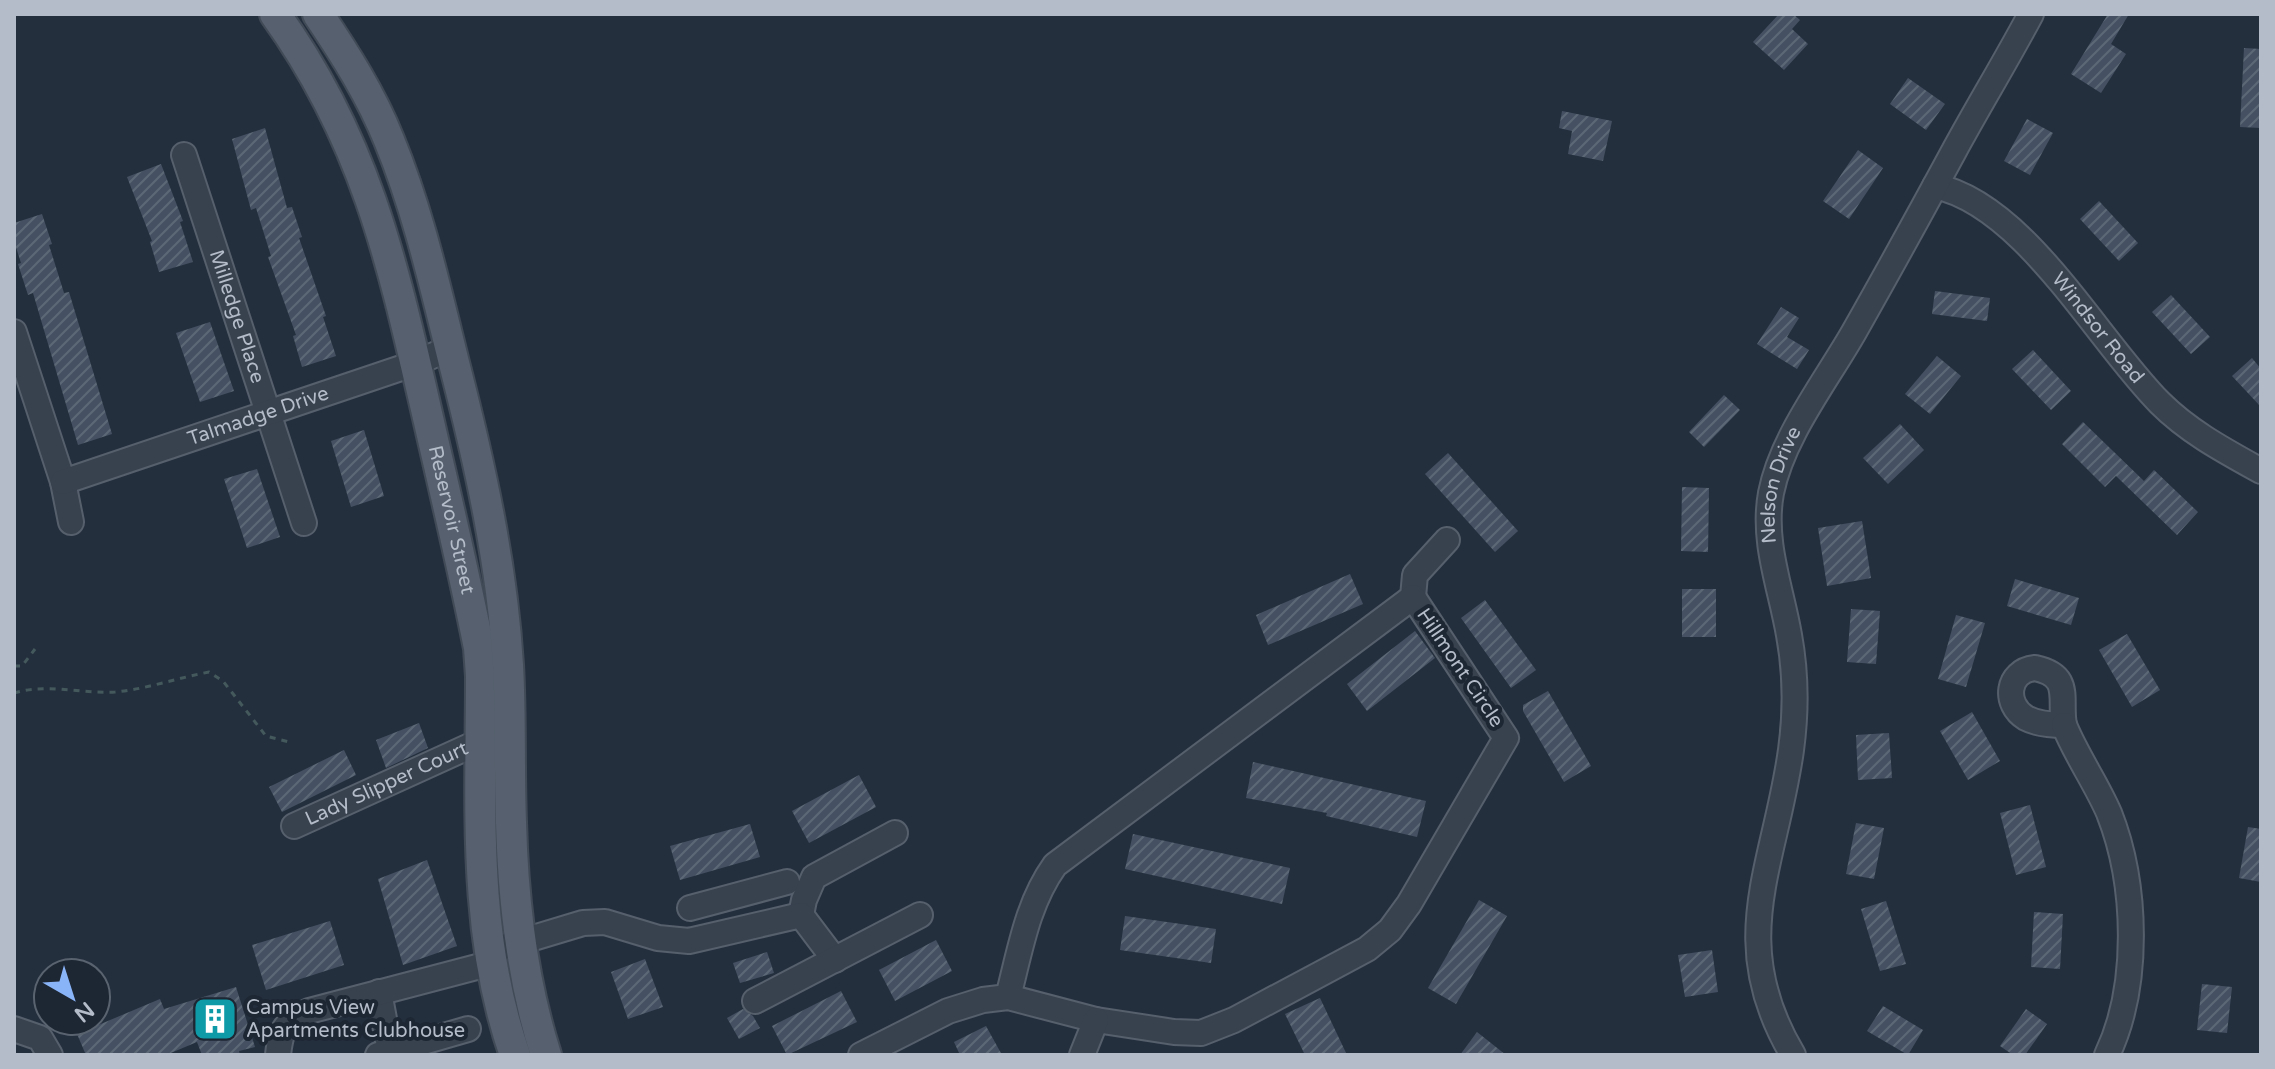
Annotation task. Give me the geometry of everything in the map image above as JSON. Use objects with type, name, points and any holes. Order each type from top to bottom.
[{"type":"main road","name":"Reservoir Street","points":[[275,14],[304,55],[358,163],[393,265],[416,363],[479,648],[482,884],[491,957],[515,1055]]},
{"type":"main road","name":"Reservoir Street","points":[[318,14],[357,75],[391,143],[431,272],[476,449],[495,545],[505,621],[512,723],[511,822],[520,943],[532,1011],[546,1055]]},
{"type":"street","name":"Nelson Drive","points":[[1793,1055],[1771,1010],[1759,955],[1761,891],[1786,787],[1794,721],[1791,643],[1768,537],[1772,491],[1794,432],[1842,353],[2031,14]]},
{"type":"street","name":"Milledge Place","points":[[184,155],[304,523]]},
{"type":"street","name":"Windsor Road","points":[[1935,186],[1970,199],[2021,237],[2162,405],[2202,437],[2261,471]]},
{"type":"street","points":[[14,332],[63,482],[71,522]]},
{"type":"street","name":"Talmadge Drive","points":[[63,482],[416,363],[450,348]]},
{"type":"street","points":[[1413,597],[1415,575],[1447,540]]},
{"type":"street","name":"Hillmont Circle","points":[[861,1055],[948,1011],[983,1000],[1008,997],[1096,1020],[1201,1033],[1234,1020],[1367,949],[1390,930],[1409,904],[1506,738],[1413,597],[1055,865],[1033,904],[1008,997]]},
{"type":"street","points":[[2064,725],[2109,813],[2129,903],[2128,983],[2119,1024],[2107,1055]]},
{"type":"street","name":"Lady Slipper Court","points":[[294,826],[481,741]]},
{"type":"street","points":[[835,960],[801,915],[814,877],[895,833]]},
{"type":"street","points":[[690,908],[787,882]]},
{"type":"street","points":[[732,897],[738,930]]},
{"type":"street","points":[[278,1055],[280,1033],[295,1018],[309,1011],[491,957],[520,943],[583,923],[600,921],[679,941],[699,940],[801,915]]},
{"type":"street","points":[[755,1001],[920,915]]},
{"type":"street","points":[[379,992],[384,1053],[468,1029]]},
{"type":"street","points":[[1082,1055],[1096,1020]]},
{"type":"street","points":[[14,1029],[40,1038],[50,1055]]},
{"type":"path","points":[[14,666],[22,666],[35,649]]},
{"type":"path","points":[[14,693],[35,687],[112,692],[146,688],[209,672],[223,681],[266,736],[289,742]]},
{"type":"building","points":[[1779,14],[1793,14],[1800,20],[1792,29],[1808,44],[1784,70],[1753,42]]},
{"type":"building","points":[[2108,14],[2129,14],[2111,44],[2126,54],[2101,93],[2071,74]]},
{"type":"building","points":[[2244,48],[2261,49],[2261,128],[2240,127]]},
{"type":"building","points":[[1908,78],[1945,104],[1926,130],[1890,104]]},
{"type":"building","points":[[1562,111],[1612,121],[1603,161],[1568,154],[1572,131],[1559,128]]},
{"type":"building","points":[[2027,119],[2053,133],[2030,175],[2004,161]]},
{"type":"building","points":[[265,128],[287,208],[292,207],[302,237],[299,238],[326,316],[323,317],[336,356],[302,367],[293,336],[296,335],[268,257],[271,256],[256,208],[251,210],[232,139]]},
{"type":"building","points":[[1858,150],[1883,168],[1849,219],[1823,201]]},
{"type":"building","points":[[161,164],[183,221],[180,222],[193,262],[159,272],[152,241],[127,177]]},
{"type":"building","points":[[2099,201],[2138,243],[2119,261],[2080,219]]},
{"type":"building","points":[[42,214],[64,293],[69,292],[112,434],[78,445],[33,293],[28,295],[18,264],[21,263],[14,241],[14,223]]},
{"type":"building","points":[[1935,291],[1990,298],[1987,321],[1932,314]]},
{"type":"building","points":[[2171,295],[2210,337],[2191,354],[2152,312]]},
{"type":"building","points":[[1781,307],[1799,318],[1787,337],[1809,350],[1797,369],[1757,344]]},
{"type":"building","points":[[210,322],[234,391],[200,402],[176,333]]},
{"type":"building","points":[[2033,350],[2071,391],[2051,410],[2012,369]]},
{"type":"building","points":[[1937,356],[1961,376],[1930,414],[1905,394]]},
{"type":"building","points":[[2252,358],[2261,369],[2261,407],[2232,376]]},
{"type":"building","points":[[1724,395],[1740,410],[1704,447],[1689,432]]},
{"type":"building","points":[[2083,422],[2144,481],[2154,470],[2198,512],[2177,535],[2116,476],[2105,487],[2062,444]]},
{"type":"building","points":[[1900,424],[1924,450],[1888,484],[1863,458]]},
{"type":"building","points":[[364,430],[384,496],[351,507],[331,441]]},
{"type":"building","points":[[1448,453],[1518,531],[1495,552],[1425,474]]},
{"type":"building","points":[[257,469],[280,537],[247,548],[224,479]]},
{"type":"building","points":[[1682,487],[1709,488],[1708,552],[1681,551]]},
{"type":"building","points":[[1862,521],[1871,578],[1827,586],[1818,528]]},
{"type":"building","points":[[1350,574],[1363,604],[1268,645],[1256,615]]},
{"type":"building","points":[[2015,579],[2079,598],[2071,625],[2007,606]]},
{"type":"building","points":[[1682,589],[1716,589],[1716,637],[1682,637]]},
{"type":"building","points":[[1485,600],[1536,670],[1511,688],[1461,618]]},
{"type":"building","points":[[1851,609],[1880,611],[1876,664],[1847,662]]},
{"type":"building","points":[[1956,615],[1985,623],[1966,687],[1938,679]]},
{"type":"building","points":[[1415,631],[1435,658],[1367,711],[1347,684]]},
{"type":"building","points":[[2127,634],[2160,690],[2132,707],[2099,650]]},
{"type":"building","points":[[1548,691],[1591,766],[1564,782],[1523,711],[1523,705]]},
{"type":"building","points":[[1972,712],[2000,761],[1968,780],[1940,731]]},
{"type":"building","points":[[419,723],[428,748],[386,768],[376,740]]},
{"type":"building","points":[[1889,733],[1892,778],[1858,780],[1856,735]]},
{"type":"building","points":[[344,750],[356,775],[282,812],[269,787]]},
{"type":"building","points":[[1253,762],[1426,801],[1417,837],[1326,816],[1327,813],[1246,798]]},
{"type":"building","points":[[859,775],[876,807],[809,843],[792,811]]},
{"type":"building","points":[[2030,805],[2046,867],[2016,875],[2000,813]]},
{"type":"building","points":[[1856,823],[1884,828],[1874,879],[1846,874]]},
{"type":"building","points":[[750,824],[760,857],[680,880],[670,846]]},
{"type":"building","points":[[2248,827],[2261,829],[2261,882],[2239,878]]},
{"type":"building","points":[[1133,834],[1290,868],[1282,904],[1125,869]]},
{"type":"building","points":[[427,860],[457,946],[403,965],[378,879]]},
{"type":"building","points":[[1479,900],[1507,916],[1456,1004],[1428,988]]},
{"type":"building","points":[[1886,901],[1906,964],[1880,971],[1861,909]]},
{"type":"building","points":[[2034,912],[2063,914],[2060,969],[2031,967]]},
{"type":"building","points":[[1125,916],[1216,929],[1211,963],[1120,950]]},
{"type":"building","points":[[330,921],[344,965],[266,990],[252,945]]},
{"type":"building","points":[[936,940],[952,971],[895,1001],[879,970]]},
{"type":"building","points":[[1712,950],[1718,992],[1685,997],[1678,955]]},
{"type":"building","points":[[767,952],[774,973],[740,983],[733,963]]},
{"type":"building","points":[[645,959],[663,1007],[628,1019],[611,972]]},
{"type":"building","points":[[2202,984],[2232,987],[2227,1033],[2197,1030]]},
{"type":"building","points":[[236,987],[255,1047],[239,1051],[240,1055],[202,1055],[197,1042],[166,1055],[86,1055],[78,1037],[112,1037],[112,1019],[160,999],[164,1009]]},
{"type":"building","points":[[841,991],[857,1022],[787,1055],[772,1026]]},
{"type":"building","points":[[1320,998],[1347,1055],[1305,1055],[1285,1014]]},
{"type":"building","points":[[1883,1006],[1923,1030],[1908,1055],[1867,1031]]},
{"type":"building","points":[[743,1009],[753,1016],[760,1028],[739,1039],[727,1018]]},
{"type":"building","points":[[2026,1009],[2047,1024],[2025,1055],[2013,1055],[2000,1046]]},
{"type":"building","points":[[986,1026],[1002,1055],[960,1055],[954,1042]]},
{"type":"building","points":[[1477,1032],[1506,1055],[1460,1055]]},
{"type":"place","name":"Campus View Apartments Clubhouse","points":[[215,1019]]}]
